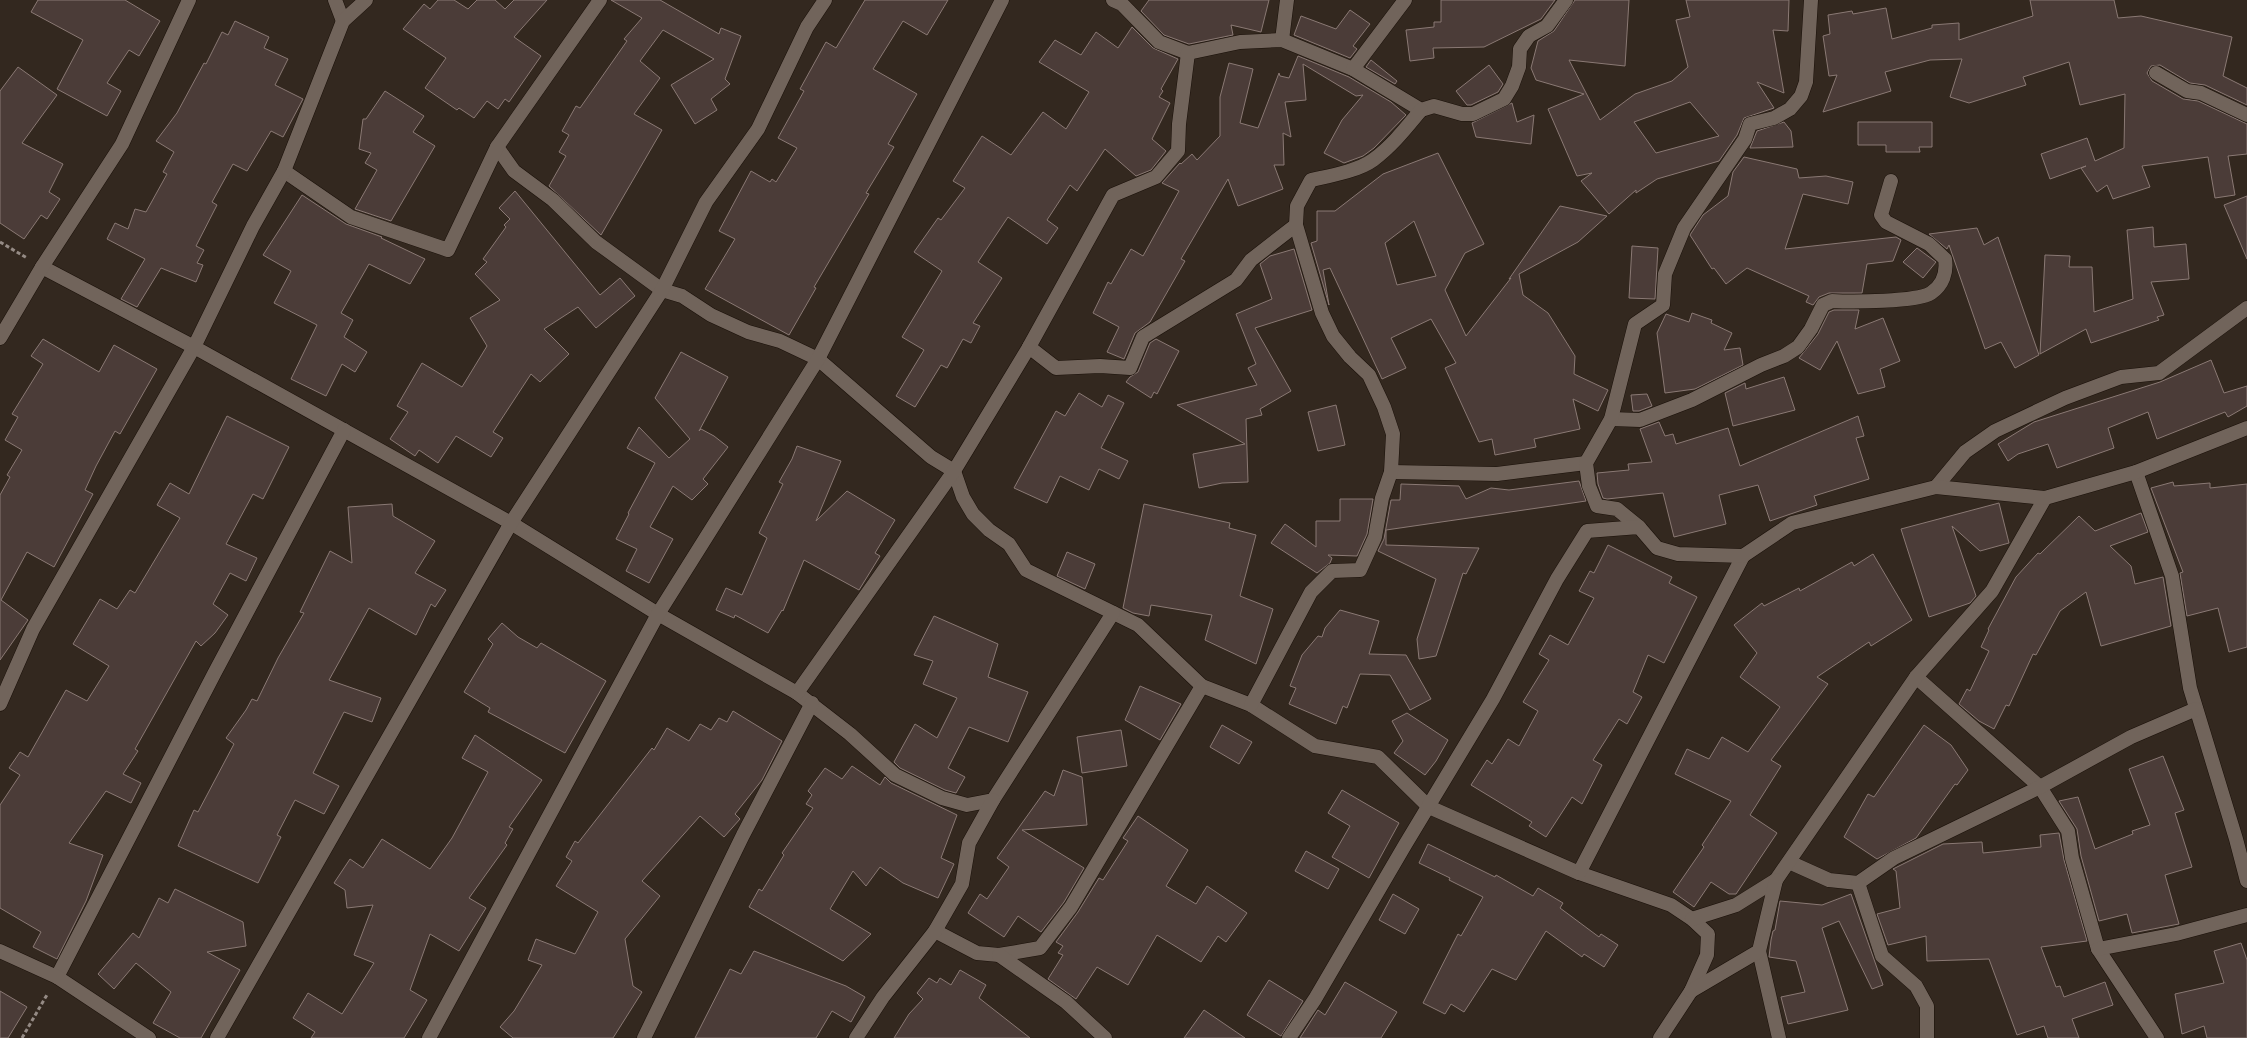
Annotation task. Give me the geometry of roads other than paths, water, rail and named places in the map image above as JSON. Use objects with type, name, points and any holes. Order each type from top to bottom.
[{"type":"street","points":[[0,338],[42,267],[122,144],[189,0]]},
{"type":"street","points":[[335,0],[344,21]]},
{"type":"street","points":[[0,704],[33,630],[194,347],[253,226],[284,170],[344,21],[366,0]]},
{"type":"street","points":[[284,170],[351,217],[448,250],[497,147],[600,0]]},
{"type":"street","points":[[217,1038],[511,523],[662,290],[706,202],[758,128],[807,27],[825,0]]},
{"type":"street","points":[[428,1038],[658,614],[818,359],[1002,0]]},
{"type":"street","points":[[1113,0],[1122,4],[1159,42],[1188,53],[1240,42],[1282,40],[1354,69],[1421,110]]},
{"type":"street","points":[[1282,40],[1287,0]]},
{"type":"street","points":[[1354,69],[1405,0]]},
{"type":"street","points":[[1251,705],[1311,592],[1332,571],[1360,570],[1375,536],[1382,498],[1391,472],[1392,434],[1384,407],[1369,375],[1350,357],[1333,336],[1322,313],[1296,225],[1297,206],[1311,180],[1335,175],[1371,161],[1396,140],[1421,110],[1434,106],[1462,114],[1473,114],[1504,99],[1512,86],[1519,67],[1520,49],[1530,36],[1546,26],[1566,0]]},
{"type":"street","points":[[1743,556],[1678,554],[1657,548],[1639,527],[1617,509],[1597,506],[1589,486],[1586,463],[1611,419],[1635,324],[1663,305],[1665,274],[1684,228],[1745,139],[1750,124],[1774,118],[1790,109],[1801,96],[1806,82],[1810,0]]},
{"type":"street","points":[[797,693],[954,472],[1029,348],[1113,195],[1156,177],[1178,151],[1179,124],[1188,53]]},
{"type":"street","points":[[2156,73],[2187,90],[2201,93],[2247,115]]},
{"type":"street","points":[[497,147],[514,170],[553,200],[596,242],[662,290],[682,296],[711,315],[748,332],[780,341],[818,359],[931,456],[954,472],[963,497],[973,514],[988,530],[1009,544],[1026,570],[1138,625],[1202,686],[1251,705],[1315,746],[1378,757],[1430,807],[1579,873],[1671,905],[1692,919],[1708,934],[1707,955],[1691,991],[1660,1038]]},
{"type":"street","points":[[1611,419],[1640,420],[1692,400],[1761,365],[1784,356],[1798,347],[1811,329],[1823,305],[1832,301],[1907,299],[1931,293],[1943,280],[1946,271],[1945,259],[1929,244],[1886,222],[1881,215],[1891,181]]},
{"type":"street","points":[[1029,348],[1056,368],[1100,366],[1130,368],[1142,337],[1236,280],[1251,260],[1296,225]]},
{"type":"street","points":[[42,267],[194,347],[511,523],[658,614],[797,693],[812,703],[895,775],[942,798],[966,805],[993,800]]},
{"type":"street","points":[[1936,487],[1965,452],[1995,432],[2065,398],[2121,376],[2160,372],[2247,308]]},
{"type":"street","points":[[1579,873],[1743,556],[1792,523],[1936,487],[2045,498],[2136,472],[2247,428]]},
{"type":"street","points":[[57,977],[214,674],[344,430]]},
{"type":"street","points":[[1391,472],[1496,474],[1586,463]]},
{"type":"street","points":[[2136,472],[2172,576],[2190,688],[2247,881]]},
{"type":"street","points":[[1692,919],[1736,905],[1776,880],[1916,677],[1992,592],[2045,498]]},
{"type":"street","points":[[1289,1038],[1315,999],[1405,845],[1430,807],[1493,699],[1557,578],[1587,531],[1639,527]]},
{"type":"street","points":[[856,1038],[883,997],[935,931],[962,884],[969,843],[993,800],[1113,613]]},
{"type":"street","points":[[1916,677],[2040,787],[2068,831],[2072,858],[2098,949],[2157,1038]]},
{"type":"street","points":[[935,931],[977,953],[1000,956],[1040,948],[1071,907],[1202,686]]},
{"type":"street","points":[[644,1038],[743,835],[812,703]]},
{"type":"street","points":[[1789,862],[1829,880],[1858,883],[1894,858],[2040,787],[2131,737],[2196,709]]},
{"type":"street","points":[[1776,880],[1759,951],[1779,1038]]},
{"type":"street","points":[[1858,883],[1882,956],[1916,986],[1927,1006],[1927,1038]]},
{"type":"street","points":[[2098,949],[2176,934],[2247,915]]},
{"type":"street","points":[[0,951],[57,977],[149,1038]]},
{"type":"street","points":[[1691,991],[1759,951]]},
{"type":"street","points":[[1000,956],[1066,1002],[1106,1038]]}]
